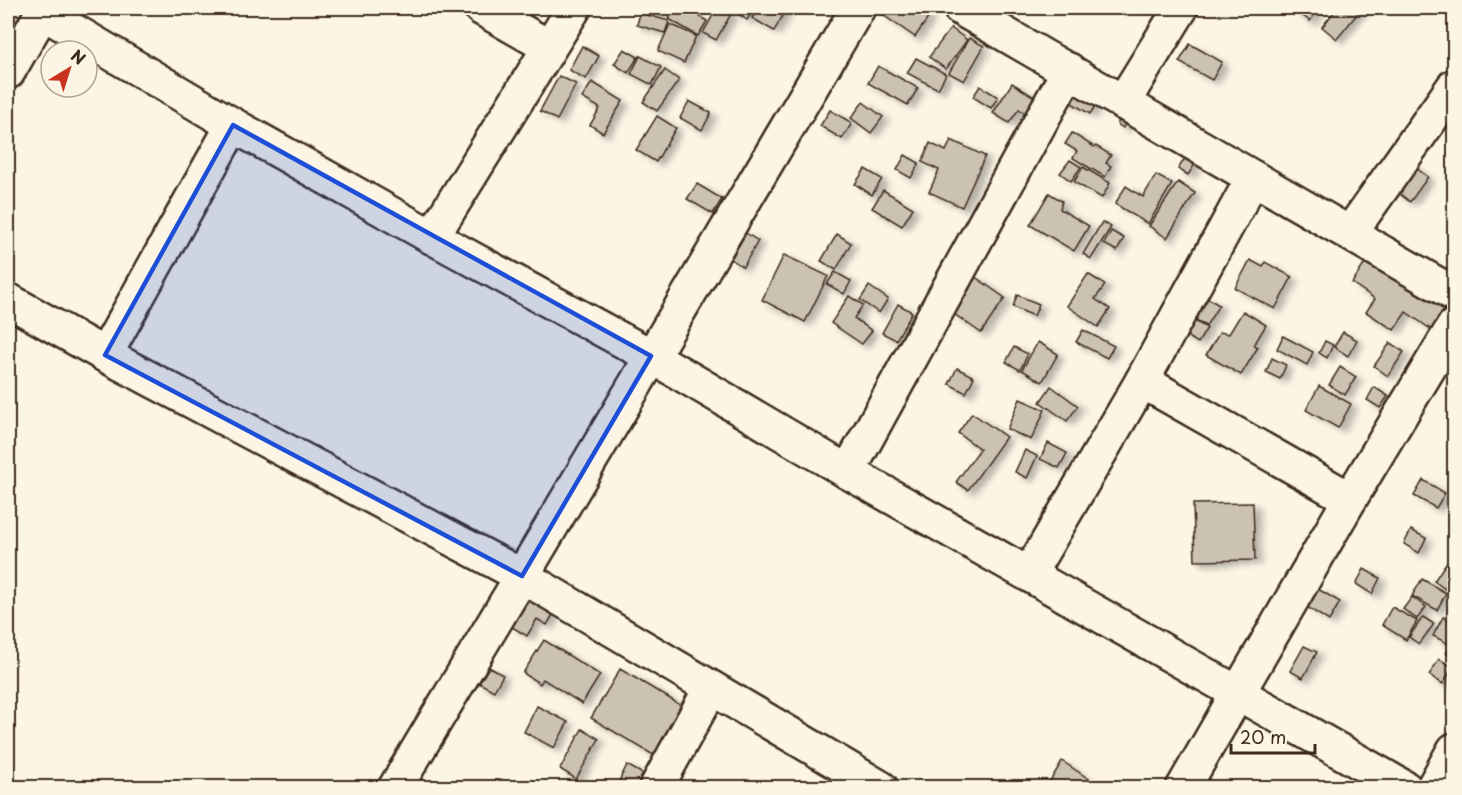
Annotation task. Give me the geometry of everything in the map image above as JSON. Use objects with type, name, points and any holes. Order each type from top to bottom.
[{"type":"street","points":[[481,8],[549,47]]},
{"type":"street","points":[[432,237],[574,8]]},
{"type":"street","points":[[395,788],[858,8]]},
{"type":"street","points":[[960,8],[1455,294]]},
{"type":"street","points":[[1123,102],[1181,8]]},
{"type":"street","points":[[8,72],[43,10],[232,125],[651,356],[848,472],[1405,788]]},
{"type":"street","points":[[848,472],[1069,70]]},
{"type":"street","points":[[1350,232],[1455,86]]},
{"type":"street","points":[[105,355],[232,125]]},
{"type":"street","points":[[1029,574],[1142,381],[1253,178]]},
{"type":"street","points":[[8,300],[105,355],[522,576],[881,788]]},
{"type":"street","points":[[1183,788],[1350,499],[1455,326]]},
{"type":"street","points":[[1142,381],[1350,499]]},
{"type":"street","points":[[656,788],[711,687]]},
{"type":"street","points":[[1433,788],[1455,750]]},
{"type":"highlighted area","points":[[233,125],[651,356],[522,576],[105,355]]},
{"type":"building","points":[[647,8],[663,8],[659,15]]},
{"type":"building","points":[[676,8],[685,8],[707,21],[698,36],[669,19]]},
{"type":"building","points":[[717,8],[732,12],[716,40],[703,33]]},
{"type":"building","points":[[737,8],[755,8],[747,20],[734,11]]},
{"type":"building","points":[[758,8],[786,10],[774,31],[752,18]]},
{"type":"building","points":[[888,8],[915,8],[929,17],[915,37],[883,15]]},
{"type":"building","points":[[1291,8],[1320,8],[1310,21]]},
{"type":"building","points":[[1337,8],[1362,8],[1337,39],[1322,27]]},
{"type":"building","points":[[640,13],[669,21],[665,33],[637,25]]},
{"type":"building","points":[[670,24],[696,36],[684,63],[658,51]]},
{"type":"building","points":[[951,28],[967,40],[946,69],[929,57]]},
{"type":"building","points":[[969,38],[984,46],[964,81],[949,73]]},
{"type":"building","points":[[1190,44],[1222,62],[1212,80],[1179,62]]},
{"type":"building","points":[[582,46],[599,56],[586,79],[569,70]]},
{"type":"building","points":[[624,49],[638,57],[628,73],[614,64]]},
{"type":"building","points":[[640,56],[661,67],[652,85],[631,74]]},
{"type":"building","points":[[916,58],[946,74],[938,89],[907,73]]},
{"type":"building","points":[[878,66],[918,88],[908,105],[868,83]]},
{"type":"building","points":[[665,70],[679,80],[657,111],[643,102]]},
{"type":"building","points":[[559,76],[576,84],[557,120],[540,111]]},
{"type":"building","points":[[592,82],[623,101],[603,133],[590,125],[600,108],[582,98]]},
{"type":"building","points":[[1012,83],[1042,102],[1032,118],[1019,109],[1009,123],[993,113]]},
{"type":"building","points":[[980,86],[998,97],[991,108],[973,97]]},
{"type":"building","points":[[1069,91],[1095,106],[1090,114],[1065,99]]},
{"type":"building","points":[[689,101],[711,113],[702,130],[680,118]]},
{"type":"building","points":[[863,102],[883,117],[871,133],[851,118]]},
{"type":"building","points":[[830,110],[852,123],[842,139],[820,126]]},
{"type":"building","points":[[1125,111],[1130,114],[1123,128],[1117,124]]},
{"type":"building","points":[[657,116],[676,128],[656,162],[636,150]]},
{"type":"building","points":[[1072,133],[1111,155],[1106,163],[1111,166],[1105,177],[1073,158],[1077,151],[1065,144]]},
{"type":"building","points":[[951,140],[985,156],[962,207],[929,192],[939,170],[922,162],[930,143],[946,151]]},
{"type":"building","points":[[905,155],[919,163],[911,178],[897,170]]},
{"type":"building","points":[[1185,158],[1195,164],[1188,175],[1178,169]]},
{"type":"building","points":[[1070,160],[1081,167],[1071,181],[1060,173]]},
{"type":"building","points":[[1412,165],[1428,177],[1410,202],[1394,189]]},
{"type":"building","points":[[1083,167],[1110,183],[1102,198],[1074,182]]},
{"type":"building","points":[[865,169],[882,179],[872,195],[855,184]]},
{"type":"building","points":[[1156,175],[1172,184],[1148,224],[1115,204],[1126,186],[1143,197]]},
{"type":"building","points":[[1178,182],[1195,193],[1167,238],[1149,226]]},
{"type":"building","points":[[697,184],[722,199],[713,214],[687,199]]},
{"type":"building","points":[[883,190],[913,208],[902,226],[872,208]]},
{"type":"building","points":[[1049,193],[1062,201],[1060,209],[1089,226],[1074,251],[1030,225]]},
{"type":"building","points":[[1102,222],[1111,227],[1091,259],[1083,254]]},
{"type":"building","points":[[1111,231],[1124,238],[1117,251],[1104,244]]},
{"type":"building","points":[[746,233],[758,241],[743,267],[731,259]]},
{"type":"building","points":[[837,234],[851,243],[836,270],[821,261]]},
{"type":"building","points":[[784,255],[828,276],[805,322],[762,300]]},
{"type":"building","points":[[1369,257],[1445,311],[1432,330],[1406,312],[1394,330],[1366,312],[1375,299],[1352,283]]},
{"type":"building","points":[[1250,260],[1263,267],[1265,262],[1292,277],[1275,309],[1235,288]]},
{"type":"building","points":[[835,272],[851,281],[844,294],[827,284]]},
{"type":"building","points":[[1088,274],[1105,285],[1095,299],[1110,309],[1098,327],[1067,306]]},
{"type":"building","points":[[974,276],[1005,298],[981,333],[950,311]]},
{"type":"building","points":[[869,286],[888,299],[879,313],[860,300]]},
{"type":"building","points":[[1017,295],[1039,304],[1034,316],[1013,307]]},
{"type":"building","points":[[849,296],[863,305],[854,318],[872,331],[862,344],[831,323]]},
{"type":"building","points":[[1204,296],[1219,305],[1206,326],[1191,317]]},
{"type":"building","points":[[898,304],[912,312],[896,340],[882,333]]},
{"type":"building","points":[[1243,311],[1266,325],[1254,345],[1258,347],[1241,375],[1206,355],[1220,332],[1229,334]]},
{"type":"building","points":[[1191,319],[1207,328],[1198,343],[1183,334]]},
{"type":"building","points":[[1083,330],[1114,346],[1107,358],[1076,342]]},
{"type":"building","points":[[1343,332],[1357,340],[1348,356],[1334,347]]},
{"type":"building","points":[[1283,336],[1313,352],[1307,365],[1277,349]]},
{"type":"building","points":[[1325,341],[1333,345],[1327,358],[1319,353]]},
{"type":"building","points":[[1038,342],[1058,354],[1042,382],[1022,370]]},
{"type":"building","points":[[1390,343],[1404,352],[1388,376],[1374,366]]},
{"type":"building","points":[[1014,347],[1028,354],[1020,370],[1006,362]]},
{"type":"building","points":[[1272,358],[1286,365],[1280,379],[1266,372]]},
{"type":"building","points":[[1340,367],[1356,377],[1345,395],[1329,385]]},
{"type":"building","points":[[957,368],[974,377],[966,393],[949,384]]},
{"type":"building","points":[[1051,386],[1078,406],[1067,421],[1040,402]]},
{"type":"building","points":[[1319,386],[1351,404],[1338,428],[1306,410]]},
{"type":"building","points":[[1374,387],[1388,396],[1380,408],[1367,400]]},
{"type":"building","points":[[1020,399],[1045,410],[1031,440],[1007,429]]},
{"type":"building","points":[[972,413],[1006,437],[968,490],[956,482],[980,449],[958,433]]},
{"type":"building","points":[[1048,443],[1067,453],[1059,468],[1040,459]]},
{"type":"building","points":[[1025,450],[1037,456],[1027,478],[1015,472]]},
{"type":"building","points":[[1423,480],[1445,493],[1436,508],[1414,496]]},
{"type":"building","points":[[1253,503],[1255,560],[1195,561],[1193,504]]},
{"type":"building","points":[[1411,530],[1426,538],[1419,553],[1404,544]]},
{"type":"building","points":[[1454,551],[1454,575],[1445,589],[1434,581]]},
{"type":"building","points":[[1364,569],[1380,578],[1372,594],[1356,584]]},
{"type":"building","points":[[1422,579],[1446,593],[1437,610],[1412,596]]},
{"type":"building","points":[[1318,589],[1340,602],[1329,621],[1307,607]]},
{"type":"building","points":[[1412,597],[1426,607],[1417,619],[1403,609]]},
{"type":"building","points":[[529,599],[554,613],[547,625],[537,619],[527,636],[512,627]]},
{"type":"building","points":[[1392,607],[1417,621],[1406,640],[1382,625]]},
{"type":"building","points":[[1423,617],[1434,624],[1419,644],[1409,637]]},
{"type":"building","points":[[1443,617],[1454,623],[1454,633],[1449,644],[1433,636]]},
{"type":"building","points":[[544,640],[600,675],[582,704],[543,679],[540,684],[523,673]]},
{"type":"building","points":[[1454,640],[1454,659],[1446,653]]},
{"type":"building","points":[[1304,646],[1317,652],[1303,678],[1290,671]]},
{"type":"building","points":[[1439,659],[1453,667],[1443,684],[1429,675]]},
{"type":"building","points":[[489,667],[503,675],[494,691],[479,683]]},
{"type":"building","points":[[620,669],[684,707],[655,756],[591,718]]},
{"type":"building","points":[[537,706],[568,722],[554,748],[524,732]]},
{"type":"building","points":[[582,729],[599,739],[576,779],[560,769]]},
{"type":"building","points":[[1062,761],[1101,787],[1101,788],[1046,788]]},
{"type":"building","points":[[627,765],[643,774],[636,788],[617,788],[616,787]]}]
